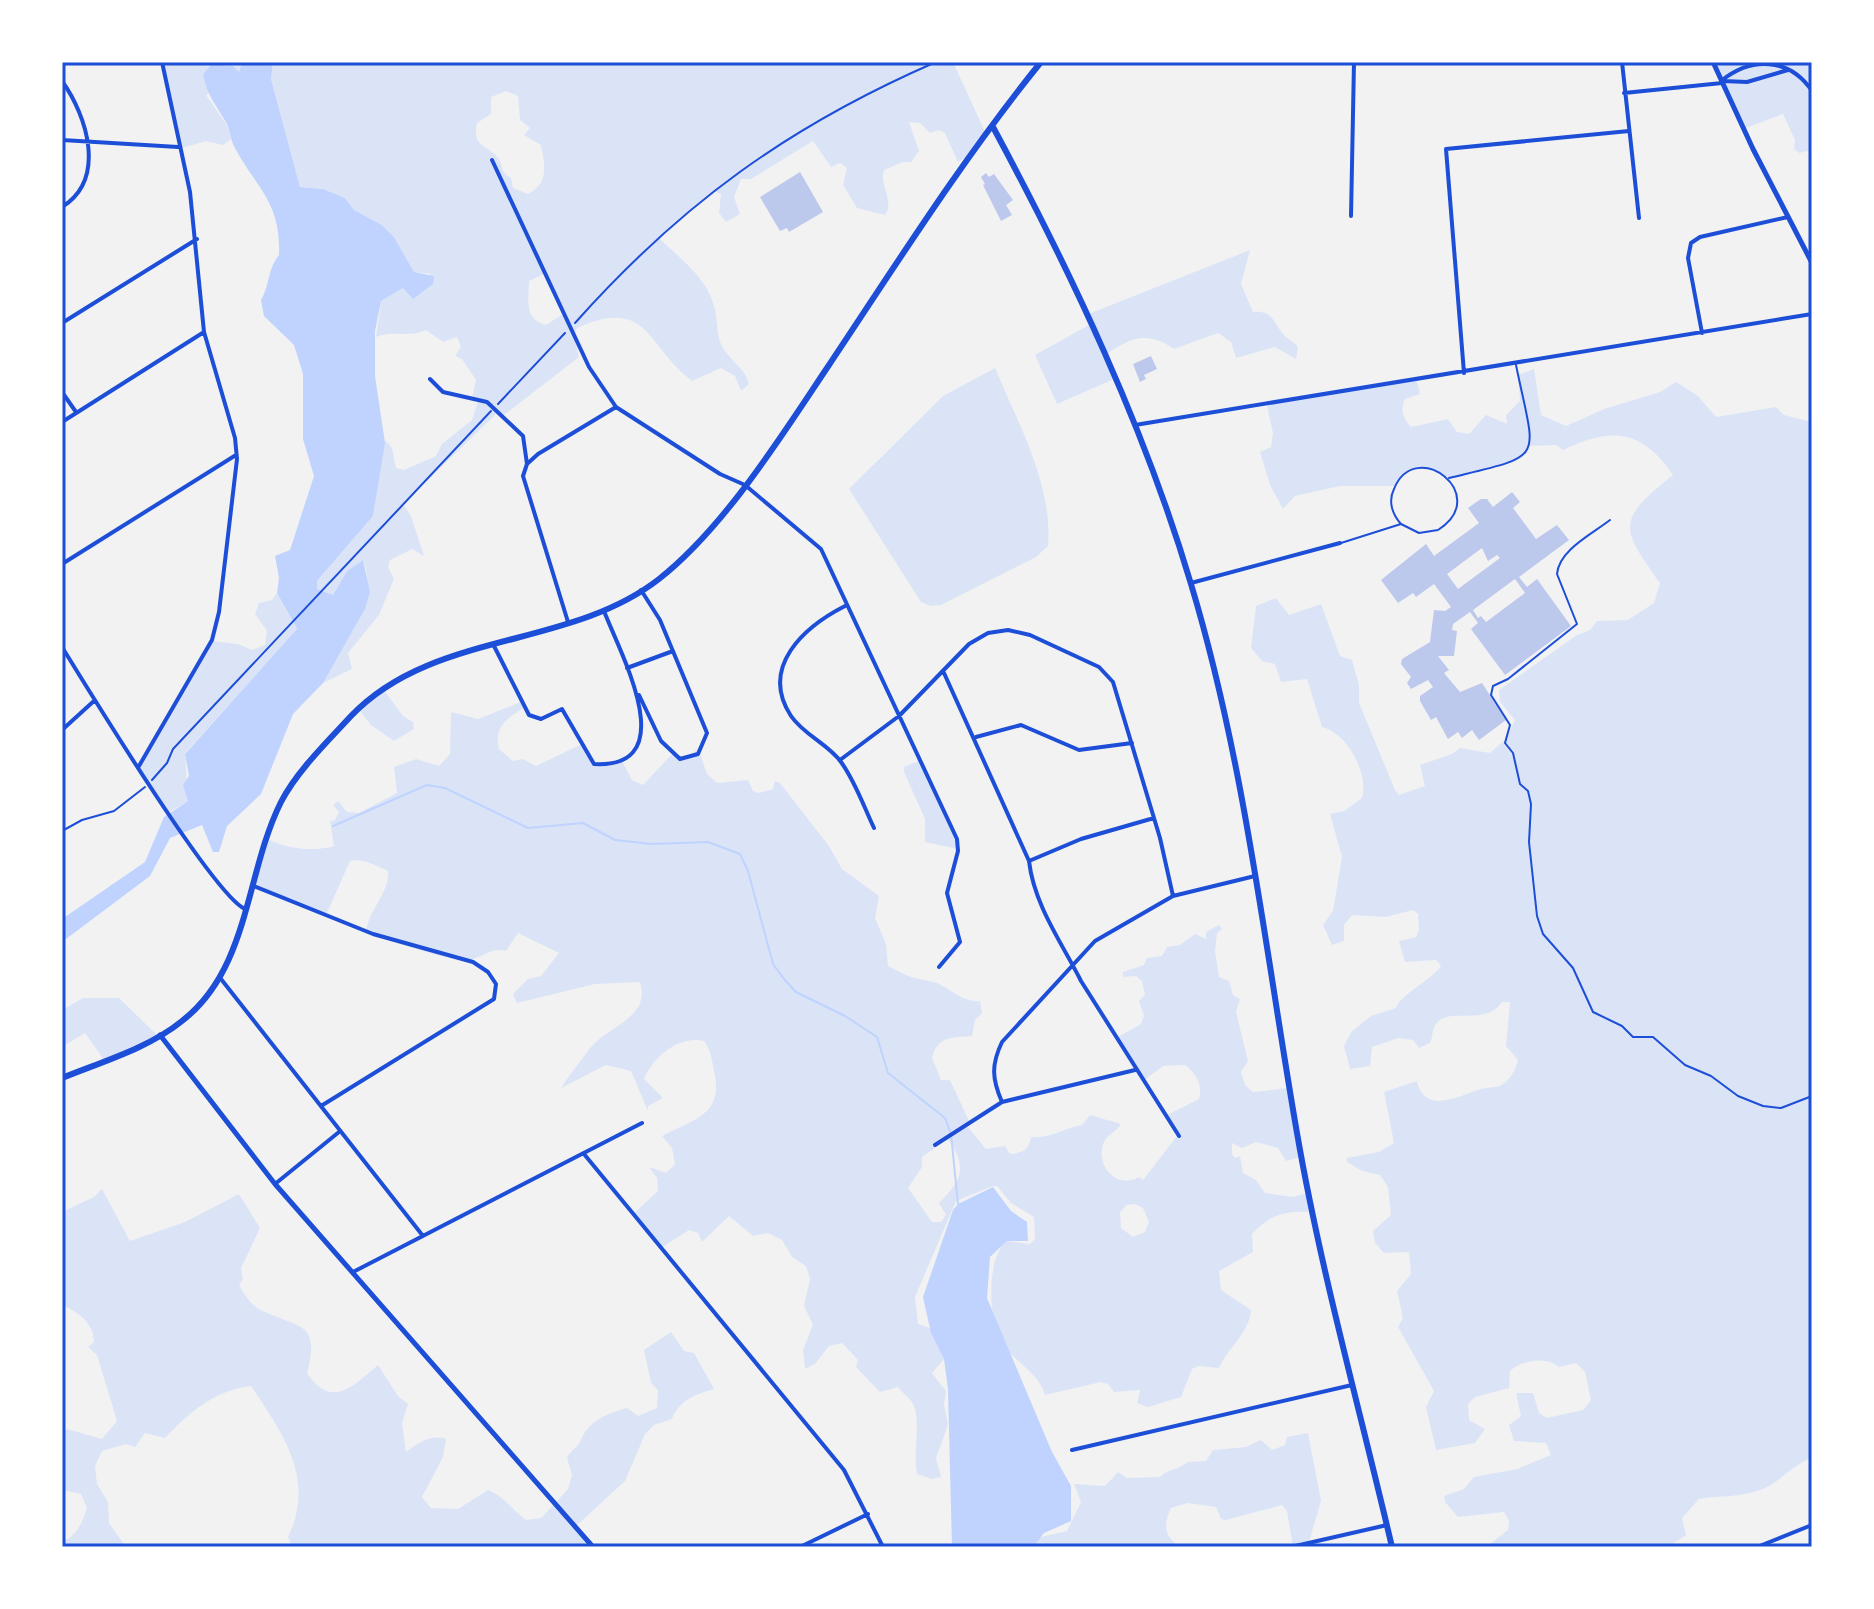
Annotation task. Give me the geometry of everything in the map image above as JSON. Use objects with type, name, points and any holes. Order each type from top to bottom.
[{"type":"main road","points":[[62,1078],[160,1035],[182,1022],[221,979],[281,802],[353,715],[382,689],[412,670],[604,611],[659,579],[690,548],[745,485],[1041,62]]},
{"type":"main road","points":[[993,127],[1019,175],[1135,425],[1191,583],[1226,717],[1298,1137],[1392,1547]]},
{"type":"street","points":[[139,766],[212,640],[236,490],[235,438],[204,332],[190,192],[162,62]]},
{"type":"street","points":[[1351,216],[1354,62]]},
{"type":"street","points":[[1622,62],[1639,218]]},
{"type":"street","points":[[1713,62],[1812,263]]},
{"type":"street","points":[[1721,82],[1737,68],[1755,63],[1790,70],[1812,91]]},
{"type":"street","points":[[1624,93],[1747,82],[1790,70]]},
{"type":"street","points":[[62,81],[80,106],[89,169],[83,189],[62,207]]},
{"type":"street","points":[[1464,373],[1446,149],[1629,131]]},
{"type":"street","points":[[62,140],[86,144],[178,147]]},
{"type":"street","points":[[492,160],[589,367],[616,407],[720,474],[745,485],[821,549],[845,606],[957,839],[958,851],[947,893],[960,942],[939,967]]},
{"type":"street","points":[[1702,333],[1688,258],[1691,243],[1700,237],[1788,217]]},
{"type":"street","points":[[62,323],[197,239]]},
{"type":"street","points":[[1135,425],[1812,314]]},
{"type":"street","points":[[62,422],[204,332]]},
{"type":"street","points":[[430,379],[443,392],[487,402],[523,436],[527,464],[523,476],[568,622]]},
{"type":"street","points":[[62,392],[76,412]]},
{"type":"street","points":[[527,464],[569,432],[616,407]]},
{"type":"street","points":[[62,564],[237,455]]},
{"type":"street","points":[[1191,583],[1340,543]]},
{"type":"street","points":[[604,611],[637,693],[668,748],[680,759],[698,754],[707,733],[673,651],[641,590]]},
{"type":"street","points":[[845,606],[818,620],[785,655],[780,675],[782,695],[792,716],[840,760],[874,828]]},
{"type":"street","points":[[840,760],[899,716],[969,644],[988,633],[1008,630],[1030,635],[1099,667],[1116,689],[1173,896]]},
{"type":"street","points":[[493,644],[529,715],[541,719],[562,709],[594,764],[609,765],[624,759],[637,745],[644,721],[637,693]]},
{"type":"street","points":[[62,647],[190,843],[223,889],[237,905],[246,909]]},
{"type":"street","points":[[627,668],[673,651]]},
{"type":"street","points":[[944,672],[976,737],[1029,861],[1031,877],[1049,922],[1135,1070],[1179,1136]]},
{"type":"street","points":[[62,730],[95,700]]},
{"type":"street","points":[[976,737],[1021,725],[1079,750],[1132,743]]},
{"type":"street","points":[[1029,861],[1081,839],[1154,818]]},
{"type":"street","points":[[1002,1102],[993,1082],[993,1060],[1002,1042],[1095,941],[1173,896],[1255,876]]},
{"type":"street","points":[[254,886],[373,934],[473,962],[488,972],[496,984],[494,999],[321,1106]]},
{"type":"street","points":[[221,979],[423,1236]]},
{"type":"street","points":[[160,1035],[275,1184],[593,1547]]},
{"type":"street","points":[[935,1145],[1002,1102],[1135,1070]]},
{"type":"street","points":[[351,1273],[642,1123]]},
{"type":"street","points":[[275,1184],[339,1132]]},
{"type":"street","points":[[584,1154],[844,1470],[883,1547]]},
{"type":"street","points":[[1072,1450],[1354,1384]]},
{"type":"street","points":[[800,1547],[868,1514]]},
{"type":"street","points":[[1291,1547],[1387,1525]]},
{"type":"street","points":[[1757,1547],[1812,1525]]},
{"type":"lane","points":[[1448,479],[1516,462],[1528,453],[1532,441],[1516,364]]},
{"type":"lane","points":[[1430,468],[1448,479],[1457,497],[1449,522],[1438,530],[1425,533],[1401,524],[1393,512],[1391,499],[1395,485],[1404,475],[1430,468]]},
{"type":"lane","points":[[1340,543],[1401,524]]},
{"type":"path","points":[[62,831],[82,820],[114,811],[149,784],[167,763],[173,749],[622,270],[743,166],[839,108],[936,62]]},
{"type":"path","points":[[1610,520],[1565,554],[1557,566],[1557,574],[1577,624],[1508,679],[1493,686],[1491,695],[1510,725],[1505,743],[1513,753],[1520,784],[1528,791],[1531,804],[1529,842],[1540,925],[1573,968],[1588,1003],[1598,1016],[1622,1026],[1633,1037],[1653,1037],[1685,1065],[1711,1076],[1738,1096],[1763,1106],[1781,1108],[1812,1096]]},
{"type":"shaded area","points":[[162,62],[242,62],[239,72],[206,95],[227,125],[231,139],[223,145],[206,141],[179,149]]},
{"type":"shaded area","points":[[273,62],[953,62],[986,134],[973,153],[958,162],[945,133],[939,130],[930,133],[920,123],[909,122],[919,151],[911,162],[884,170],[888,204],[885,215],[857,208],[843,185],[847,168],[840,163],[831,167],[813,141],[751,179],[741,179],[734,197],[740,214],[726,222],[719,213],[721,194],[714,191],[659,238],[705,286],[714,306],[721,344],[749,384],[741,391],[735,376],[721,368],[692,381],[645,330],[633,322],[619,318],[577,328],[574,335],[579,357],[504,415],[496,414],[403,504],[411,516],[424,556],[412,549],[390,560],[388,567],[394,579],[379,615],[348,653],[352,669],[323,683],[363,609],[367,577],[363,560],[347,571],[333,595],[317,589],[317,581],[373,516],[385,440],[392,448],[396,468],[404,470],[436,456],[442,444],[472,420],[478,402],[472,398],[476,380],[462,359],[455,356],[461,347],[457,337],[443,342],[426,330],[376,337],[381,301],[403,288],[409,292],[431,274],[414,272],[394,237],[382,225],[354,210],[345,198],[323,189],[300,187],[271,79]],"holes":[[[506,91],[518,96],[520,120],[530,128],[524,135],[541,145],[544,173],[539,185],[528,194],[513,188],[511,178],[504,172],[498,158],[477,137],[477,123],[491,114],[491,97]],[[544,274],[563,314],[546,325],[534,318],[528,301],[529,281]]]},
{"type":"shaded area","points":[[1714,62],[1812,62],[1812,150],[1799,153],[1794,149],[1795,140],[1783,114],[1743,129]]},
{"type":"shaded area","points":[[1250,250],[1241,284],[1253,312],[1268,315],[1298,347],[1296,359],[1275,347],[1236,358],[1231,342],[1218,333],[1174,349],[1155,340],[1138,339],[1104,356],[1114,379],[1057,404],[1035,355],[1089,325],[1086,315]]},
{"type":"shaded area","points":[[995,368],[1039,477],[1048,523],[1048,546],[1036,557],[941,605],[931,606],[921,602],[849,489],[943,396]]},
{"type":"shaded area","points":[[1534,369],[1541,415],[1566,426],[1604,409],[1660,392],[1676,382],[1698,396],[1716,417],[1776,407],[1784,415],[1812,422],[1812,1458],[1755,1492],[1699,1499],[1682,1518],[1686,1535],[1668,1547],[1486,1547],[1508,1530],[1509,1521],[1504,1512],[1458,1517],[1445,1502],[1444,1496],[1464,1489],[1474,1477],[1517,1469],[1551,1455],[1546,1443],[1514,1441],[1509,1425],[1521,1416],[1516,1393],[1533,1393],[1539,1413],[1547,1418],[1583,1410],[1591,1400],[1585,1372],[1576,1363],[1559,1367],[1548,1361],[1527,1362],[1515,1367],[1510,1371],[1509,1388],[1475,1397],[1468,1404],[1469,1420],[1485,1429],[1475,1443],[1436,1450],[1426,1407],[1434,1391],[1398,1327],[1403,1318],[1397,1291],[1411,1274],[1409,1252],[1384,1253],[1375,1243],[1373,1231],[1391,1215],[1388,1187],[1380,1175],[1362,1171],[1347,1162],[1347,1158],[1379,1152],[1394,1143],[1384,1092],[1417,1081],[1427,1098],[1444,1100],[1500,1086],[1507,1081],[1518,1060],[1506,1046],[1510,1002],[1502,1002],[1487,1013],[1442,1019],[1435,1026],[1430,1043],[1419,1048],[1413,1040],[1398,1038],[1372,1047],[1370,1066],[1350,1069],[1344,1046],[1351,1032],[1371,1016],[1396,1008],[1403,998],[1441,966],[1436,960],[1405,962],[1399,941],[1416,937],[1418,914],[1413,910],[1386,917],[1352,915],[1344,925],[1344,941],[1332,945],[1323,925],[1333,911],[1342,857],[1330,814],[1344,811],[1362,798],[1359,766],[1340,737],[1322,727],[1307,679],[1281,682],[1275,664],[1262,661],[1251,648],[1256,606],[1276,598],[1289,615],[1321,604],[1340,656],[1352,660],[1359,685],[1359,703],[1399,795],[1425,786],[1420,765],[1460,748],[1490,753],[1506,739],[1515,720],[1500,702],[1499,690],[1577,635],[1590,630],[1597,621],[1628,620],[1654,603],[1660,583],[1637,548],[1630,524],[1642,503],[1673,475],[1649,448],[1624,437],[1596,438],[1563,450],[1556,445],[1530,446],[1516,461],[1448,478],[1434,470],[1419,469],[1406,474],[1395,486],[1340,486],[1295,496],[1283,509],[1270,485],[1260,452],[1271,447],[1273,433],[1266,401],[1416,378],[1420,394],[1405,399],[1403,407],[1404,418],[1411,427],[1448,419],[1457,432],[1469,434],[1486,415],[1507,424],[1506,415],[1520,401],[1518,375]]},
{"type":"shaded area","points":[[277,593],[297,630],[185,753],[188,801],[169,812],[138,765],[212,641],[238,644],[252,650],[265,645],[267,631],[255,614],[259,603],[272,600]]},
{"type":"shaded area","points":[[383,689],[403,716],[413,722],[414,729],[394,741],[371,725],[360,711]]},
{"type":"shaded area","points":[[521,702],[523,708],[500,729],[499,749],[513,761],[523,759],[536,766],[582,744],[595,765],[607,766],[622,761],[632,780],[643,785],[673,753],[687,756],[698,748],[707,774],[717,783],[748,780],[753,791],[759,793],[773,789],[775,781],[780,783],[829,846],[842,869],[879,896],[875,918],[886,944],[888,966],[908,976],[935,983],[966,999],[980,1001],[982,1013],[975,1020],[972,1036],[942,1041],[932,1058],[941,1080],[950,1080],[969,1121],[967,1126],[986,1149],[1005,1146],[1010,1154],[1022,1151],[1027,1148],[1031,1137],[1082,1125],[1090,1115],[1121,1124],[1105,1139],[1102,1159],[1105,1167],[1116,1178],[1131,1180],[1139,1177],[1143,1180],[1177,1136],[1167,1115],[1199,1099],[1200,1089],[1195,1076],[1185,1065],[1163,1066],[1143,1081],[1116,1038],[1141,1024],[1144,1016],[1139,1001],[1145,995],[1142,981],[1136,976],[1123,977],[1123,972],[1144,965],[1147,958],[1162,956],[1167,947],[1180,945],[1195,934],[1206,939],[1206,932],[1219,925],[1222,929],[1217,933],[1215,951],[1219,977],[1229,981],[1233,995],[1240,999],[1236,1012],[1248,1061],[1241,1072],[1245,1085],[1253,1092],[1289,1088],[1301,1157],[1286,1161],[1278,1148],[1256,1142],[1242,1148],[1232,1143],[1232,1154],[1235,1158],[1240,1156],[1243,1173],[1256,1180],[1265,1193],[1293,1197],[1309,1193],[1313,1212],[1286,1213],[1265,1222],[1252,1234],[1253,1252],[1219,1271],[1221,1290],[1251,1310],[1247,1326],[1219,1368],[1198,1366],[1192,1369],[1181,1397],[1148,1407],[1137,1403],[1140,1390],[1114,1392],[1108,1384],[1101,1382],[1045,1395],[1038,1380],[1001,1343],[994,1321],[991,1290],[995,1260],[1000,1249],[1007,1241],[1030,1244],[1035,1239],[1034,1217],[1011,1203],[997,1186],[993,1186],[956,1201],[915,1297],[918,1324],[933,1329],[944,1359],[932,1373],[946,1391],[944,1404],[948,1425],[936,1458],[941,1477],[932,1479],[917,1474],[916,1416],[911,1401],[898,1387],[880,1392],[856,1367],[858,1360],[842,1343],[829,1346],[815,1364],[805,1369],[803,1350],[813,1325],[804,1306],[810,1279],[806,1266],[792,1257],[782,1240],[768,1233],[753,1236],[729,1216],[702,1242],[698,1233],[689,1230],[661,1248],[633,1214],[658,1191],[657,1178],[649,1167],[666,1173],[675,1164],[672,1148],[662,1136],[696,1119],[711,1106],[715,1097],[713,1063],[704,1041],[685,1041],[668,1050],[654,1063],[644,1079],[663,1098],[648,1106],[648,1111],[631,1071],[606,1065],[561,1088],[591,1047],[627,1019],[640,1004],[640,982],[595,984],[517,1003],[513,994],[528,979],[541,976],[559,953],[518,933],[506,951],[496,950],[462,960],[419,950],[366,932],[388,879],[388,871],[364,862],[350,861],[326,915],[255,884],[269,840],[301,849],[334,846],[330,821],[335,820],[339,812],[333,805],[338,801],[347,812],[359,813],[397,793],[394,767],[416,759],[439,766],[450,754],[451,712],[478,719]],"holes":[[[948,1139],[958,1158],[960,1173],[939,1203],[946,1215],[941,1222],[932,1222],[908,1188],[922,1167],[922,1157]],[[1135,1204],[1143,1208],[1149,1222],[1145,1232],[1133,1237],[1121,1228],[1120,1213],[1126,1205]]]},
{"type":"shaded area","points":[[921,760],[954,831],[958,849],[925,842],[925,819],[904,772],[904,767]]},
{"type":"shaded area","points":[[83,998],[119,998],[159,1037],[104,1060],[85,1033],[62,1047],[62,1010]]},
{"type":"shaded area","points":[[102,1189],[130,1241],[185,1222],[239,1194],[260,1228],[241,1268],[243,1279],[239,1285],[256,1307],[305,1330],[311,1345],[307,1373],[316,1384],[325,1390],[342,1391],[378,1365],[398,1396],[408,1404],[402,1423],[406,1452],[429,1439],[446,1439],[443,1457],[422,1497],[431,1508],[458,1509],[488,1490],[526,1520],[541,1518],[568,1489],[572,1475],[567,1458],[593,1423],[627,1408],[638,1416],[657,1408],[658,1390],[651,1383],[644,1350],[671,1332],[684,1351],[694,1353],[714,1389],[689,1399],[679,1407],[672,1419],[654,1425],[645,1434],[625,1481],[575,1527],[592,1547],[292,1547],[288,1537],[299,1496],[297,1477],[284,1439],[251,1386],[215,1397],[184,1419],[165,1438],[145,1433],[135,1447],[126,1444],[102,1451],[95,1466],[97,1484],[108,1502],[109,1523],[126,1547],[62,1547],[62,1541],[78,1528],[87,1508],[81,1494],[62,1490],[62,1433],[67,1429],[102,1439],[117,1421],[97,1355],[88,1347],[94,1342],[91,1329],[79,1315],[62,1305],[62,1212],[94,1197]]},
{"type":"shaded area","points":[[1308,1433],[1321,1501],[1309,1542],[1293,1547],[1287,1511],[1282,1505],[1226,1520],[1221,1519],[1216,1507],[1188,1503],[1171,1508],[1167,1520],[1168,1534],[1179,1547],[1027,1547],[1036,1538],[1067,1531],[1081,1502],[1074,1484],[1105,1486],[1118,1472],[1127,1478],[1160,1477],[1188,1462],[1206,1461],[1213,1450],[1246,1447],[1261,1440],[1272,1450],[1285,1445],[1287,1437]]},
{"type":"water","points":[[242,62],[273,62],[271,79],[300,187],[323,189],[345,198],[354,210],[382,225],[394,237],[414,272],[434,276],[433,284],[413,299],[403,288],[381,301],[375,331],[375,376],[385,443],[373,516],[317,581],[317,589],[333,595],[347,571],[363,560],[370,592],[365,609],[323,683],[293,714],[261,794],[227,826],[219,852],[213,852],[202,825],[170,838],[150,876],[62,942],[62,919],[145,862],[164,817],[188,801],[183,785],[189,776],[185,754],[297,629],[277,593],[279,578],[275,556],[290,550],[314,476],[303,439],[303,374],[294,345],[264,316],[261,300],[272,266],[279,255],[279,237],[272,209],[235,148],[203,74],[212,64],[233,66],[239,72]]},
{"type":"water","points":[[993,1187],[1011,1211],[1027,1222],[1028,1241],[1007,1241],[990,1257],[987,1298],[1052,1452],[1071,1486],[1071,1521],[1044,1533],[1033,1547],[952,1547],[948,1389],[944,1359],[931,1333],[923,1297],[953,1210],[958,1204]]},
{"type":"building","points":[[800,172],[823,212],[789,232],[787,228],[780,231],[760,197]]},
{"type":"building","points":[[986,173],[989,177],[994,174],[1013,200],[1006,205],[1012,215],[1001,221],[983,185],[981,177]]},
{"type":"building","points":[[1151,356],[1157,369],[1144,375],[1146,379],[1140,382],[1133,364]]},
{"type":"building","points":[[1512,492],[1520,502],[1513,508],[1536,539],[1557,525],[1569,540],[1519,577],[1527,587],[1537,579],[1571,626],[1505,675],[1471,629],[1478,623],[1470,612],[1453,624],[1452,630],[1457,631],[1454,656],[1438,656],[1449,670],[1444,673],[1460,692],[1482,683],[1506,720],[1479,740],[1472,730],[1462,738],[1458,732],[1448,739],[1436,717],[1431,720],[1420,701],[1420,696],[1433,687],[1428,680],[1411,689],[1407,683],[1411,677],[1401,664],[1402,659],[1430,642],[1434,610],[1445,611],[1451,607],[1434,584],[1416,597],[1413,593],[1398,603],[1381,580],[1426,544],[1434,556],[1479,523],[1468,508],[1481,499],[1487,499],[1493,507]],"holes":[[[1482,548],[1488,561],[1497,555],[1500,558],[1458,589],[1447,574]],[[1515,579],[1525,593],[1486,622],[1481,616],[1478,618],[1473,610]]]},
{"type":"waterway","points":[[333,826],[427,785],[445,788],[528,828],[583,823],[615,840],[652,844],[708,842],[740,854],[748,871],[773,964],[784,979],[796,992],[845,1016],[877,1037],[888,1073],[945,1118],[951,1134],[958,1204]]}]
